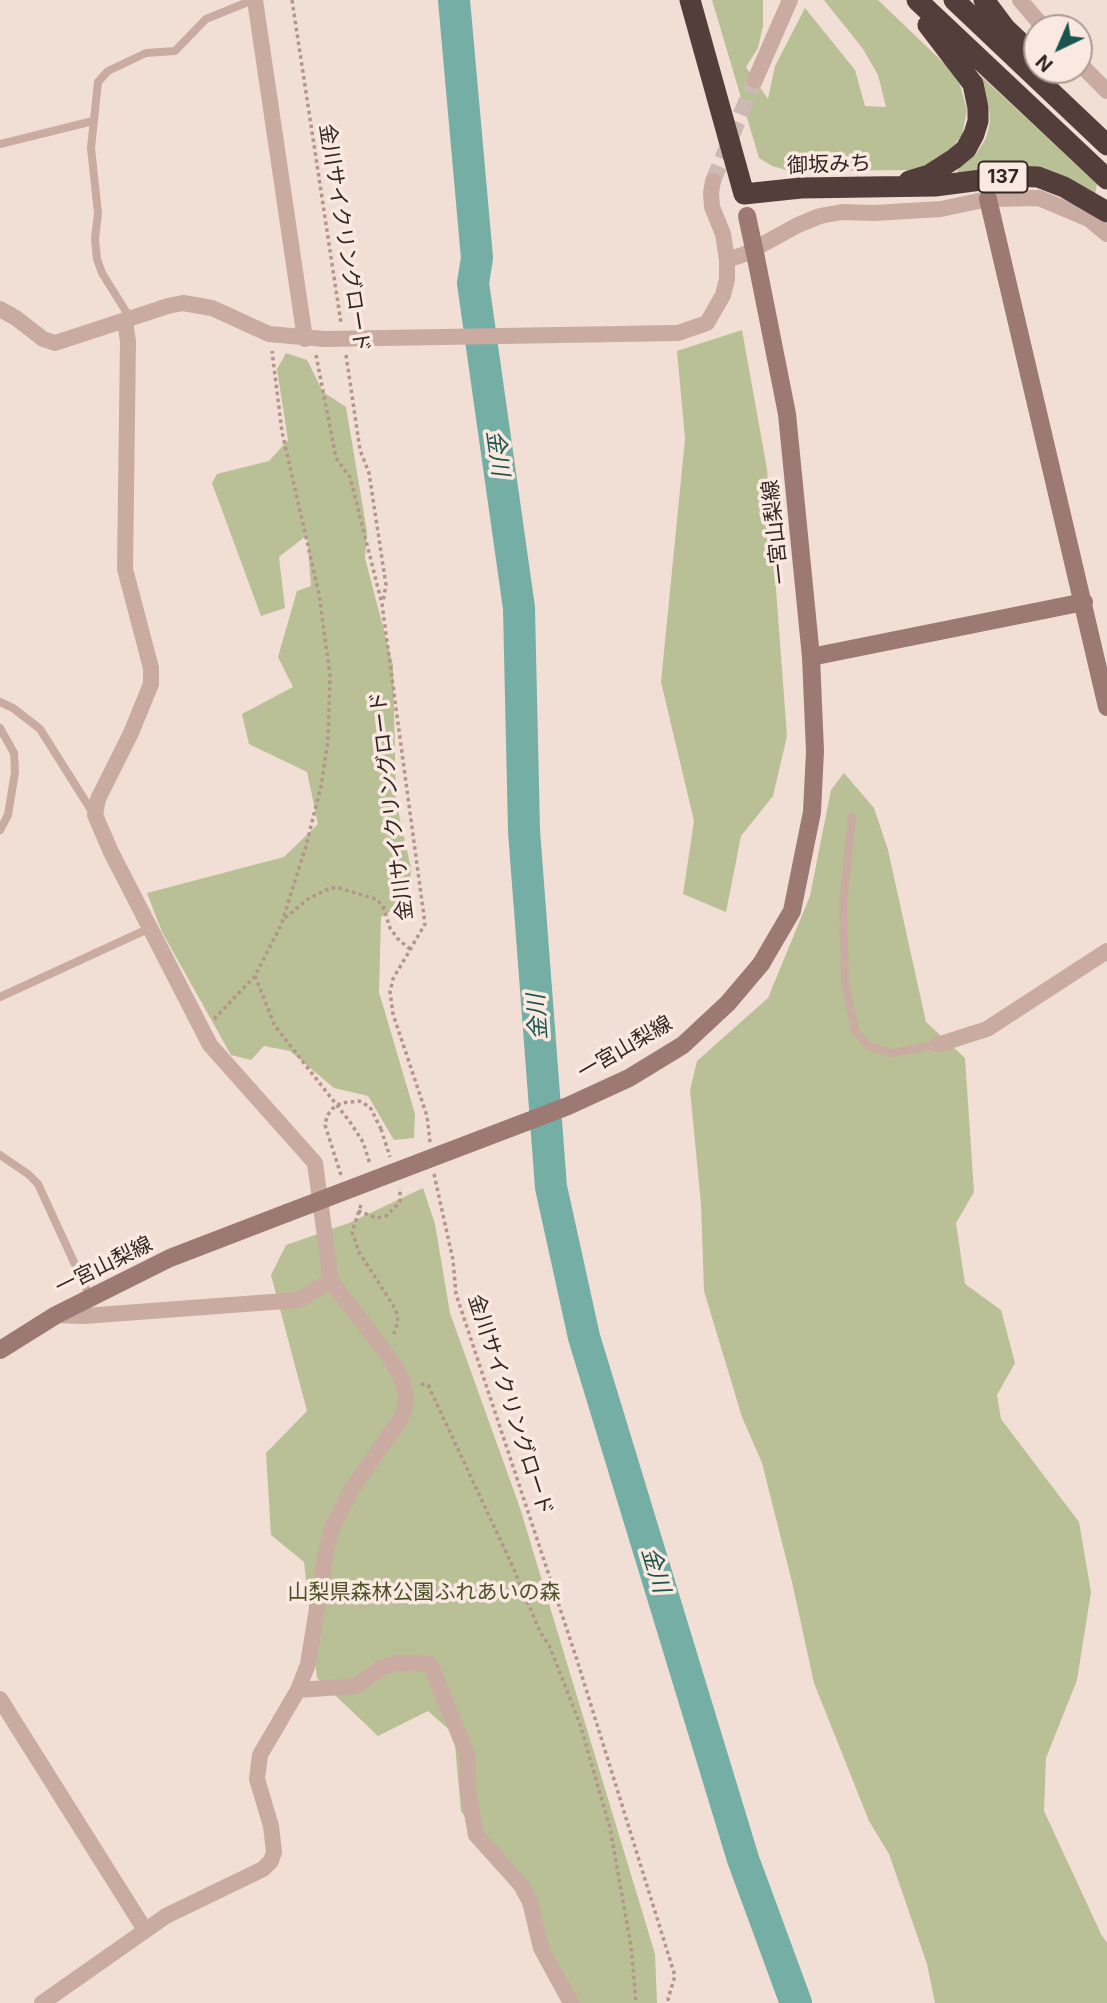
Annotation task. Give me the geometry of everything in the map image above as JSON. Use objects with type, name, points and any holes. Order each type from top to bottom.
[{"type":"highway","points":[[690,0],[744,194]]},
{"type":"highway","points":[[890,187],[929,175],[954,159],[966,149],[978,121],[973,84],[909,0]]},
{"type":"highway","points":[[917,0],[1107,179]]},
{"type":"highway","points":[[954,0],[1107,145]]},
{"type":"highway","points":[[984,0],[1005,29],[1023,46]]},
{"type":"highway","points":[[1064,84],[1107,125]]},
{"type":"highway","name":"御坂みち","points":[[744,194],[801,188],[936,186],[1012,176],[1038,177],[1064,187],[1107,212]]},
{"type":"main road","name":"一宮山梨線","points":[[0,1350],[56,1315],[170,1258],[568,1106],[629,1078],[683,1045],[728,1003],[761,964],[792,911],[811,812],[815,751],[811,657],[787,414],[744,194]]},
{"type":"main road","points":[[988,199],[1107,707]]},
{"type":"main road","points":[[811,657],[1084,602]]},
{"type":"street","points":[[254,0],[305,339]]},
{"type":"street","points":[[755,80],[790,0]]},
{"type":"street","points":[[1020,0],[1032,14]]},
{"type":"street","points":[[1093,77],[1107,91]]},
{"type":"street","points":[[0,309],[43,339],[55,343],[168,306],[197,304],[270,334],[305,339],[678,333],[707,323],[723,295],[727,279],[723,234],[712,207],[710,193],[713,181]]},
{"type":"street","points":[[727,260],[745,254],[820,216],[842,212],[941,209],[988,199],[1039,198],[1089,219],[1107,234]]},
{"type":"street","points":[[42,2003],[166,1916],[263,1868],[271,1861],[274,1852],[271,1826],[257,1779],[260,1755],[298,1690],[311,1651],[327,1547],[333,1526],[353,1487],[400,1420],[406,1396],[402,1379],[383,1349],[331,1281],[315,1163],[210,1045],[149,928],[95,815],[98,799],[131,733],[151,684],[151,668],[125,569],[127,319]]},
{"type":"street","points":[[937,1045],[987,1029],[1107,951]]},
{"type":"street","points":[[56,1315],[85,1317],[298,1300],[331,1281]]},
{"type":"street","points":[[298,1690],[356,1686],[381,1668],[396,1663],[430,1664],[467,1754],[468,1791],[476,1835],[521,1885],[530,1902],[541,1948],[570,2003]]},
{"type":"street","points":[[0,1699],[145,1930]]},
{"type":"lane","points":[[127,319],[102,273],[94,239],[98,213],[91,148],[98,82],[108,71],[145,54],[175,51],[206,19],[254,0]]},
{"type":"lane","points":[[0,144],[93,121]]},
{"type":"lane","points":[[0,702],[13,708],[40,729],[95,815]]},
{"type":"lane","points":[[0,728],[13,753],[15,772],[8,815],[0,830]]},
{"type":"lane","points":[[852,817],[843,907],[845,981],[855,1031],[869,1046],[891,1053],[937,1045]]},
{"type":"lane","points":[[0,997],[149,928]]},
{"type":"lane","points":[[0,1155],[28,1174],[37,1184],[90,1298]]},
{"type":"path","name":"金川サイクリングロード","points":[[292,0],[342,328]]},
{"type":"path","points":[[202,1031],[256,976],[283,920],[321,786],[329,730],[330,675],[319,594],[282,432],[270,334]]},
{"type":"path","name":"金川サイクリングロード","points":[[305,339],[316,355],[336,458],[350,477],[382,604],[425,924],[393,979],[390,992],[393,1014],[427,1116],[431,1151]]},
{"type":"path","name":"金川サイクリングロード","points":[[346,355],[360,450],[369,473],[386,585],[382,604]]},
{"type":"path","points":[[283,920],[308,899],[330,888],[339,888],[376,899],[383,906],[390,928],[411,950]]},
{"type":"path","points":[[256,976],[275,1026],[350,1122],[362,1142],[370,1167]]},
{"type":"path","points":[[346,1190],[325,1125],[327,1116],[341,1102],[359,1101],[370,1107],[381,1129]]},
{"type":"path","name":"金川サイクリングロード","points":[[433,1163],[453,1260],[456,1294],[577,1660],[675,1976],[668,1999],[670,2003]]},
{"type":"path","points":[[361,1204],[352,1232],[354,1242],[396,1310],[398,1322],[395,1333],[383,1349]]},
{"type":"path","points":[[402,1379],[428,1385],[512,1565],[540,1632],[549,1645],[580,1724],[610,1828],[631,1946],[636,2003]]},
{"type":"green space","points":[[712,0],[763,0],[763,26],[758,48],[746,67],[768,99],[775,66],[805,8],[855,70],[865,106],[886,107],[878,75],[863,49],[824,0],[878,0],[948,67],[960,85],[967,110],[962,135],[950,150],[930,165],[909,170],[790,171],[772,166],[759,158]]},
{"type":"green space","points":[[981,76],[1097,184],[1095,194],[957,173],[958,169],[976,154],[986,138],[990,122],[989,106],[978,80]]},
{"type":"green space","points":[[742,330],[767,469],[787,736],[773,796],[741,836],[726,912],[683,894],[694,821],[661,682],[685,439],[677,351]]},
{"type":"green space","points":[[286,353],[307,360],[323,392],[346,407],[367,532],[365,558],[393,665],[396,802],[411,868],[409,901],[381,917],[379,992],[415,1114],[414,1138],[394,1140],[368,1096],[334,1088],[290,1051],[264,1046],[251,1060],[231,1055],[162,932],[147,893],[284,857],[318,824],[307,772],[249,744],[242,714],[293,687],[278,657],[297,591],[311,586],[307,535],[279,557],[285,608],[261,616],[212,483],[217,474],[269,461],[288,440],[277,369]]},
{"type":"green space","points":[[844,773],[874,808],[888,850],[926,1022],[965,1058],[974,1192],[956,1223],[965,1284],[1001,1310],[1015,1363],[997,1395],[1001,1419],[1079,1522],[1091,1592],[1077,1680],[1046,1758],[1044,1811],[1107,1943],[1107,2003],[935,2003],[927,1964],[889,1854],[869,1821],[814,1683],[762,1463],[742,1417],[704,1291],[701,1204],[690,1090],[697,1061],[768,998],[810,896],[831,790]]},
{"type":"green space","name":"山梨県森林公園ふれあいの森","points":[[423,1188],[435,1224],[450,1313],[520,1508],[655,1954],[657,2003],[567,2003],[515,1888],[461,1811],[454,1734],[428,1711],[378,1736],[317,1678],[304,1562],[271,1535],[266,1453],[307,1411],[271,1275],[286,1245],[349,1223]]},
{"type":"waterway","name":"金川","points":[[454,0],[477,258],[473,283],[519,608],[524,831],[551,1187],[584,1337],[743,1859],[796,2003]]},
{"type":"tunnel","points":[[713,181],[755,80]]}]
